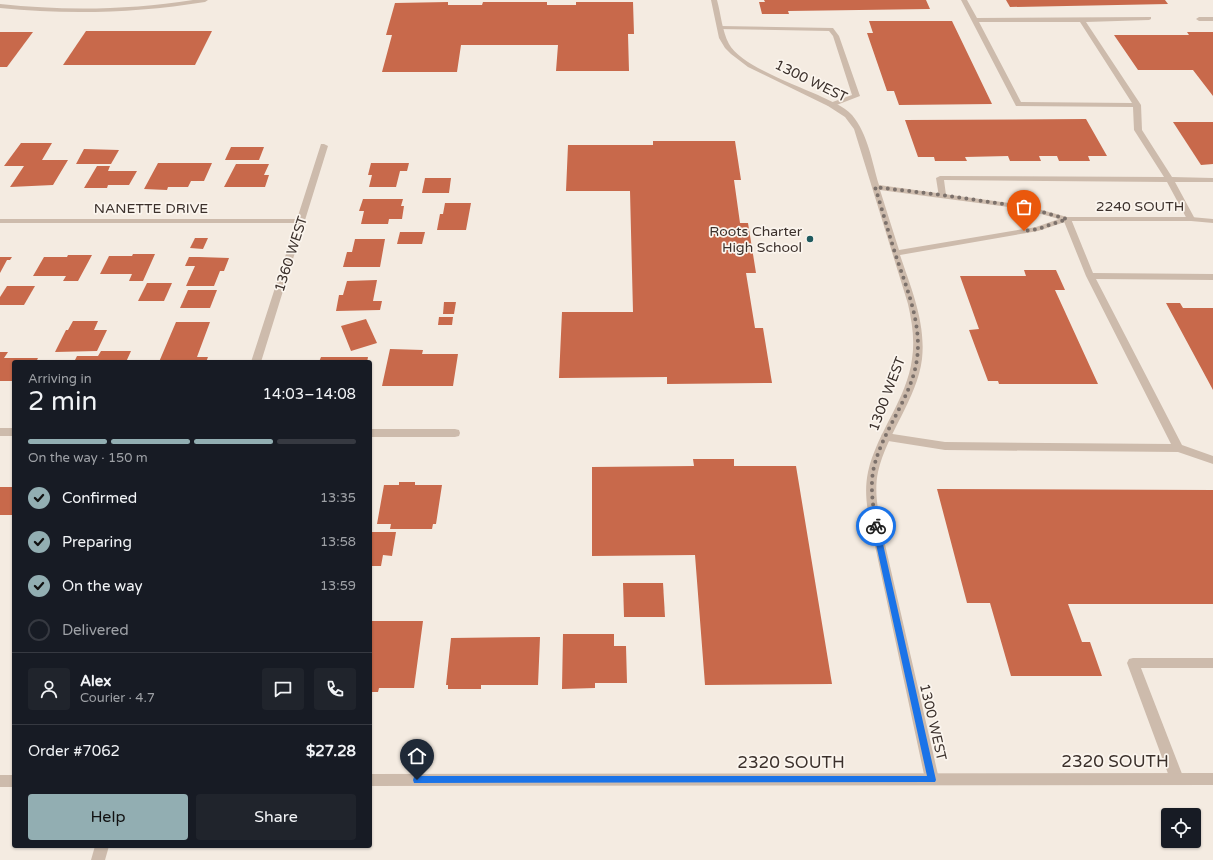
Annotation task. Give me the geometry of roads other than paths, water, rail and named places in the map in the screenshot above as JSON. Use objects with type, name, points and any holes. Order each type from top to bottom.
[{"type":"street","points":[[0,6],[36,11],[131,11],[205,0]]},
{"type":"street","name":"1300 WEST","points":[[714,0],[723,39],[728,48],[750,66],[832,104],[848,115],[858,129],[895,253],[912,302],[918,335],[917,359],[912,378],[898,414],[875,462],[871,491],[877,534],[932,780]]},
{"type":"street","points":[[964,0],[1019,104],[1137,105]]},
{"type":"street","points":[[974,20],[1082,20],[1150,18]]},
{"type":"street","points":[[1199,19],[1213,19]]},
{"type":"street","points":[[1082,20],[1137,105],[1138,130],[1170,180],[1191,220]]},
{"type":"street","points":[[720,28],[831,29],[836,36],[856,96],[832,104]]},
{"type":"street","name":"1360 WEST","points":[[257,360],[302,221],[324,146]]},
{"type":"street","points":[[942,195],[940,178],[1213,180]]},
{"type":"street","name":"2240 SOUTH","points":[[875,187],[1024,207],[1067,219],[1213,221]]},
{"type":"street","points":[[1067,219],[1090,276],[1178,448]]},
{"type":"street","name":"2240 SOUTH","points":[[895,253],[1038,229],[1067,219]]},
{"type":"street","name":"NANETTE DRIVE","points":[[0,221],[302,221]]},
{"type":"street","points":[[1090,276],[1213,278]]},
{"type":"street","points":[[0,432],[12,432]]},
{"type":"street","points":[[372,433],[455,433]]},
{"type":"street","points":[[886,437],[945,446],[1178,448],[1213,460]]},
{"type":"street","points":[[1177,779],[1133,663],[1213,663]]},
{"type":"street","name":"2320 SOUTH","points":[[372,780],[1213,779]]},
{"type":"street","points":[[0,781],[12,781]]},
{"type":"street","points":[[98,860],[101,848]]},
{"type":"place","name":"Roots Charter High School","points":[[810,239]]}]
